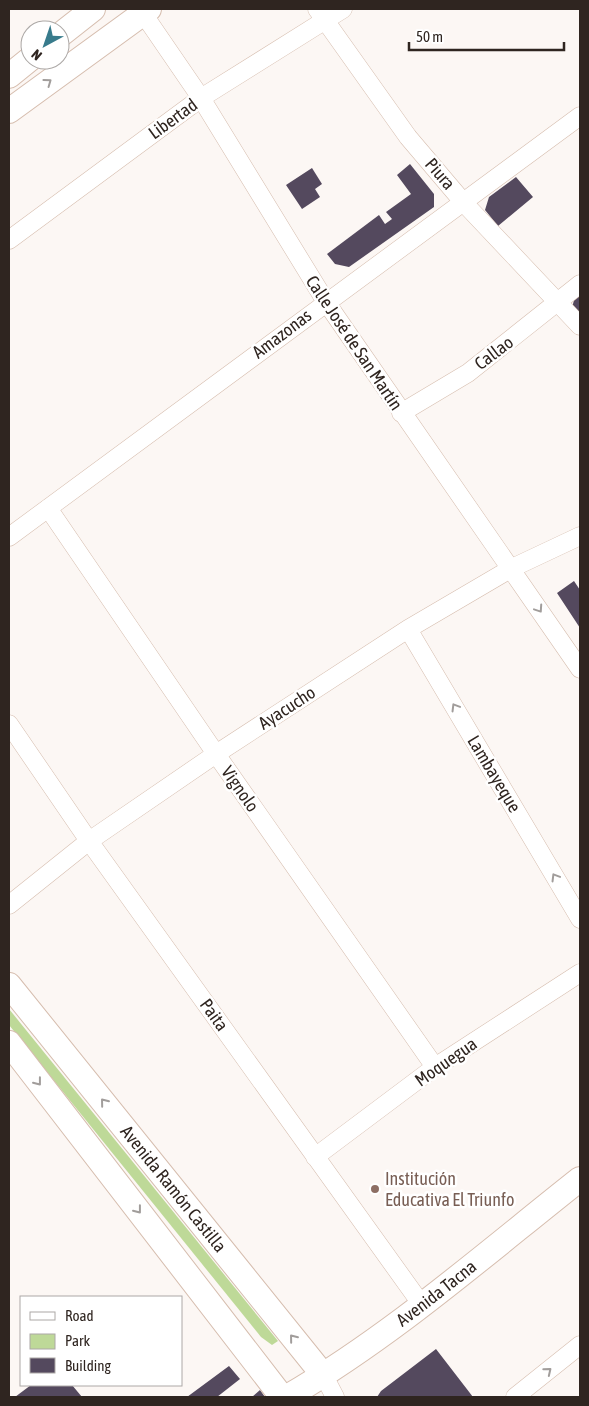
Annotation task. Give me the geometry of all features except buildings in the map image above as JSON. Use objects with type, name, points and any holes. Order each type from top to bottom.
[{"type":"main road","points":[[70,27],[93,9]]},
{"type":"main road","points":[[9,111],[144,10]]},
{"type":"main road","points":[[9,76],[20,67]]},
{"type":"main road","name":"Avenida Ramón Castilla","points":[[9,985],[324,1376]]},
{"type":"main road","points":[[9,1043],[282,1397]]},
{"type":"main road","name":"Avenida Tacna","points":[[288,1397],[324,1376],[422,1305],[580,1179]]},
{"type":"street","name":"Libertad","points":[[9,240],[201,98],[321,15],[343,9]]},
{"type":"street","name":"Calle José de San Martín","points":[[144,10],[201,98],[326,302],[401,413],[512,568],[580,669]]},
{"type":"street","name":"Piura","points":[[321,15],[408,137],[464,203],[580,326]]},
{"type":"street","name":"Amazonas","points":[[9,536],[580,116]]},
{"type":"street","name":"Callao","points":[[401,413],[468,373],[559,303],[580,284]]},
{"type":"street","name":"Vignolo","points":[[48,508],[216,754],[435,1067]]},
{"type":"street","name":"Ayacucho","points":[[9,905],[89,841],[216,754],[408,629],[512,568],[580,536]]},
{"type":"street","name":"Lambayeque","points":[[408,629],[580,919]]},
{"type":"street","name":"Paita","points":[[9,724],[89,841],[422,1305]]},
{"type":"street","name":"Moquegua","points":[[315,1157],[435,1067],[580,973]]},
{"type":"street","points":[[515,1397],[580,1345]]},
{"type":"street","name":"Avenida Ramón Castilla","points":[[324,1376],[335,1397]]},
{"type":"green space","points":[[9,1009],[278,1341],[272,1345],[261,1337],[9,1025]]},
{"type":"place","name":"Institución Educativa El Triunfo","points":[[375,1189]]}]
